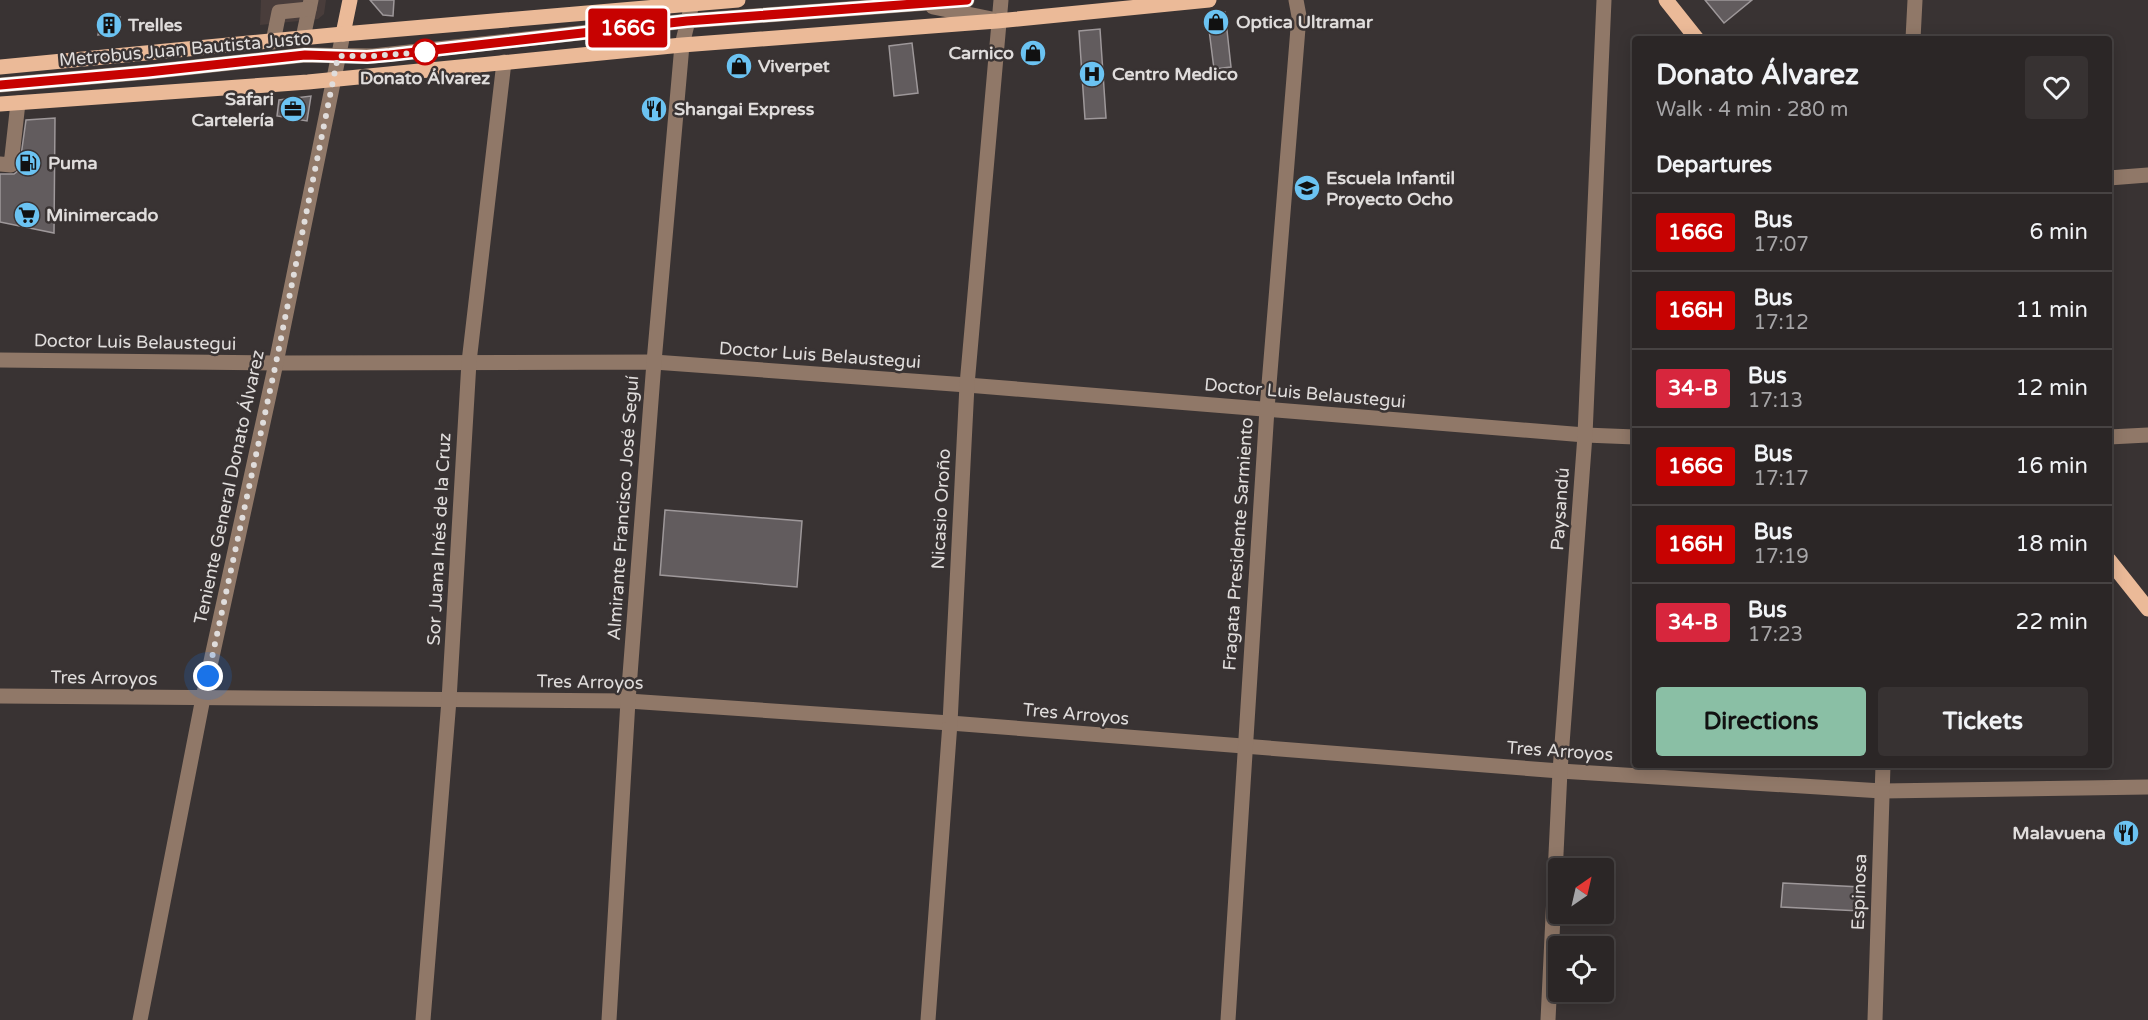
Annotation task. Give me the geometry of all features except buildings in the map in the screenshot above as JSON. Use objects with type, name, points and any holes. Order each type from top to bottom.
[{"type":"main road","points":[[342,34],[350,0]]},
{"type":"main road","points":[[0,67],[692,2],[738,0]]},
{"type":"main road","points":[[0,104],[333,80],[682,45],[997,21],[1209,0]]},
{"type":"main road","points":[[1666,0],[1695,36]]},
{"type":"main road","points":[[2112,564],[2148,609]]},
{"type":"street","name":"Metrobus Juan Bautista Justo","points":[[0,86],[305,55],[373,56],[425,52],[687,21],[967,0]]},
{"type":"street","name":"Nicasio Oroño","points":[[928,1020],[950,723],[967,385],[1000,0]]},
{"type":"street","name":"Fragata Presidente Sarmiento","points":[[1228,1020],[1267,410],[1299,16],[1296,0]]},
{"type":"street","name":"Paysandú","points":[[1548,1020],[1560,771],[1586,435],[1604,0]]},
{"type":"street","points":[[1913,36],[1915,0]]},
{"type":"street","name":"Almirante Francisco José Seguí","points":[[609,1020],[628,701],[654,362],[682,45],[692,2]]},
{"type":"street","name":"Metrobus Juan Bautista Justo","points":[[911,3],[997,21]]},
{"type":"street","points":[[273,42],[279,12],[310,4],[303,38]]},
{"type":"street","name":"Teniente General Donato Álvarez","points":[[140,1020],[203,698],[276,363],[342,34]]},
{"type":"street","name":"Sor Juana Inés de la Cruz","points":[[423,1020],[449,700],[469,362],[504,62]]},
{"type":"street","points":[[0,164],[11,165],[18,103]]},
{"type":"street","points":[[2112,178],[2148,175]]},
{"type":"street","name":"Doctor Luis Belaustegui","points":[[0,360],[276,363],[654,362],[1632,437]]},
{"type":"street","points":[[2112,437],[2148,435]]},
{"type":"street","name":"Tres Arroyos","points":[[0,696],[628,701],[950,723],[1560,771],[1882,791],[2148,788]]},
{"type":"street","name":"Espinosa","points":[[1875,1020],[1883,768]]},
{"type":"shaded area","points":[[261,0],[326,0],[324,14],[318,19],[260,25]]},
{"type":"bus line","name":"166G","points":[[0,85],[305,55],[367,57],[425,52],[687,21],[967,0]]},
{"type":"place","name":"Optica Ultramar","points":[[1216,22]]},
{"type":"place","name":"Trelles","points":[[109,25]]},
{"type":"place","name":"Donato Álvarez","points":[[425,52]]},
{"type":"place","name":"Carnico","points":[[1033,53]]},
{"type":"place","name":"Viverpet","points":[[739,66]]},
{"type":"place","name":"Centro Medico","points":[[1092,74]]},
{"type":"place","name":"Safari Cartelería","points":[[293,109]]},
{"type":"place","name":"Shangai Express","points":[[654,109]]},
{"type":"place","name":"Puma","points":[[28,163]]},
{"type":"place","name":"Escuela Infantil Proyecto Ocho","points":[[1307,188]]},
{"type":"place","name":"Minimercado","points":[[27,215]]},
{"type":"place","name":"Malavuena","points":[[2126,833]]},
{"type":"route","points":[[208,676],[276,363],[338,56],[425,52]]}]
